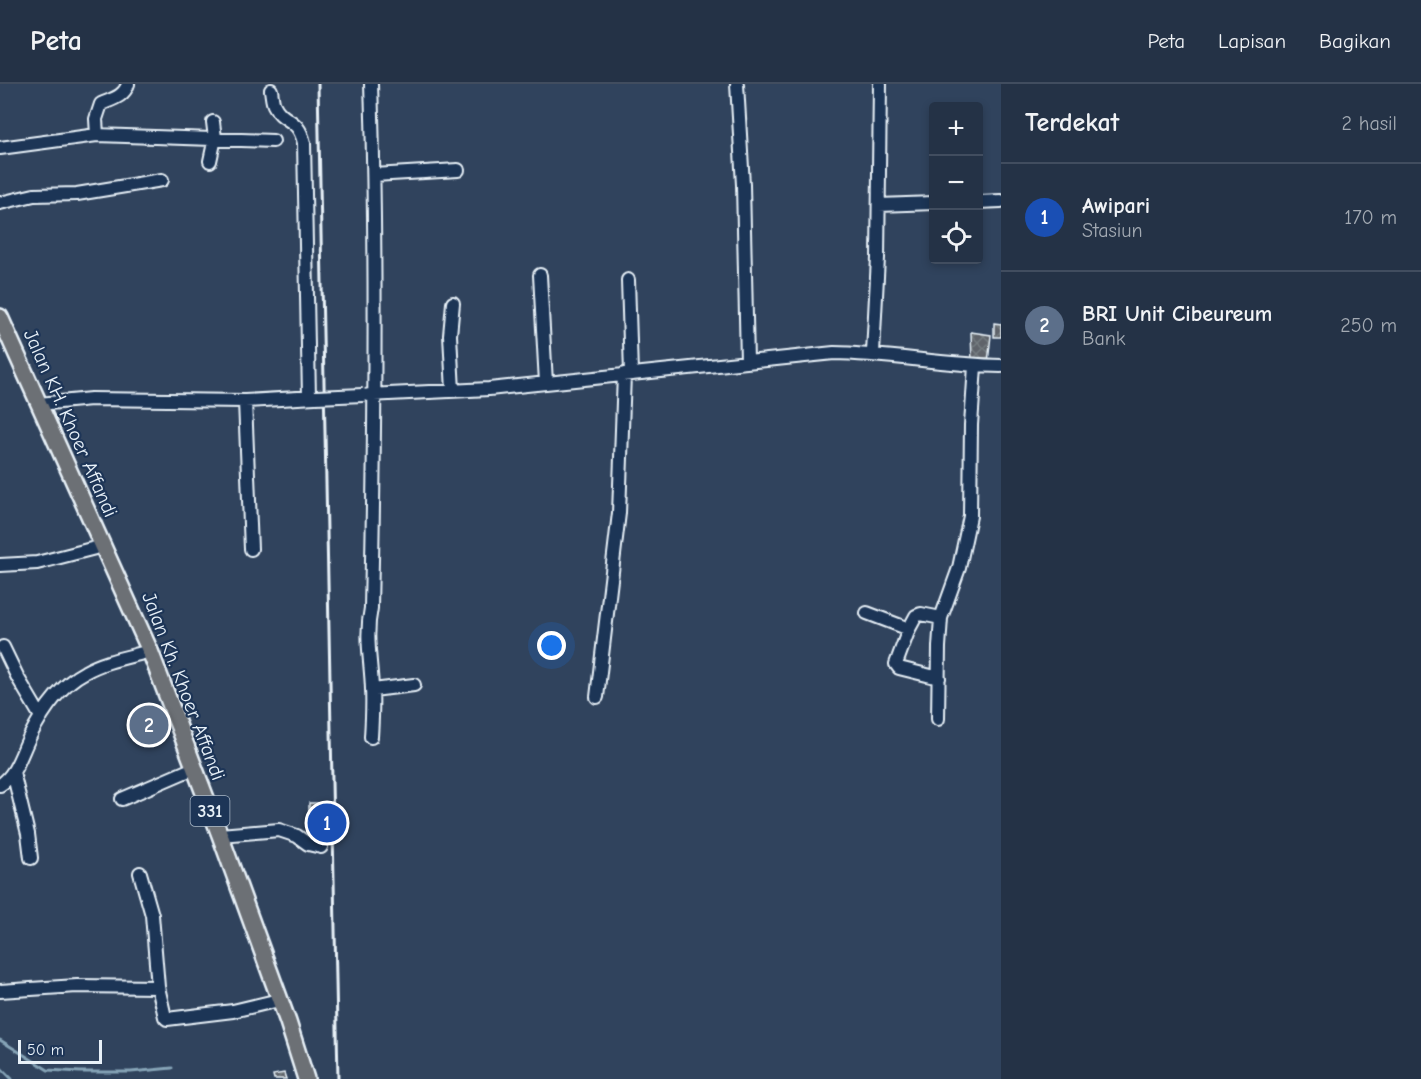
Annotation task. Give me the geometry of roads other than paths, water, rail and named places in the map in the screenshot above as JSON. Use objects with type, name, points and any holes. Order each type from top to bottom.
[{"type":"main road","name":"Jalan KH. Khoer Affandi","points":[[0,317],[103,546]]},
{"type":"main road","name":"Jalan Kh. Khoer Affandi","points":[[103,546],[150,651],[220,834],[306,1079]]},
{"type":"street","points":[[97,135],[96,119],[101,104],[121,95],[126,91],[128,84]]},
{"type":"street","points":[[371,84],[374,175],[370,395],[371,608],[367,645],[373,690],[371,737]]},
{"type":"street","points":[[737,84],[743,185],[747,361]]},
{"type":"street","points":[[873,353],[879,205],[880,84]]},
{"type":"street","points":[[271,90],[274,105],[285,118],[298,126],[304,143],[313,397]]},
{"type":"street","points":[[210,161],[215,138],[213,122]]},
{"type":"street","points":[[0,148],[97,135],[273,141]]},
{"type":"street","points":[[374,175],[458,170]]},
{"type":"street","points":[[0,203],[40,194],[77,194],[162,180]]},
{"type":"street","points":[[983,202],[1001,201]]},
{"type":"street","points":[[879,205],[929,203]]},
{"type":"street","points":[[540,275],[546,382]]},
{"type":"street","points":[[597,697],[619,513],[628,374],[628,280]]},
{"type":"street","points":[[453,303],[450,335],[453,391]]},
{"type":"street","points":[[39,404],[91,399],[245,401],[453,391],[747,361],[798,358],[834,352],[873,353],[975,366],[1001,366]]},
{"type":"street","points":[[938,719],[941,618],[959,568],[970,516],[971,425],[975,366]]},
{"type":"street","points":[[245,401],[251,549]]},
{"type":"street","points":[[0,565],[37,563],[103,546]]},
{"type":"street","points":[[867,613],[909,629]]},
{"type":"street","points":[[939,678],[898,668],[897,662],[909,629],[918,614],[941,618]]},
{"type":"street","points":[[3,647],[18,678],[42,717]]},
{"type":"street","points":[[0,784],[7,780],[13,772],[29,737],[42,717],[72,681],[85,672],[150,651]]},
{"type":"street","points":[[373,690],[414,685]]},
{"type":"street","points":[[122,798],[194,768]]},
{"type":"street","points":[[13,772],[28,834],[31,858]]},
{"type":"street","points":[[220,834],[279,830],[297,836],[308,844],[321,847]]},
{"type":"street","points":[[140,873],[152,915],[158,987],[164,1015],[167,1019],[233,1011],[279,1000]]},
{"type":"street","points":[[0,991],[77,986],[158,987]]},
{"type":"waterway","points":[[0,1040],[48,1070],[131,1072],[172,1068]]},
{"type":"waterway","points":[[0,1067],[12,1079]]},
{"type":"railway","points":[[318,84],[338,1079]]},
{"type":"place","name":"BRI Unit Cibeureum","points":[[149,725]]},
{"type":"place","name":"Awipari","points":[[327,823]]}]
